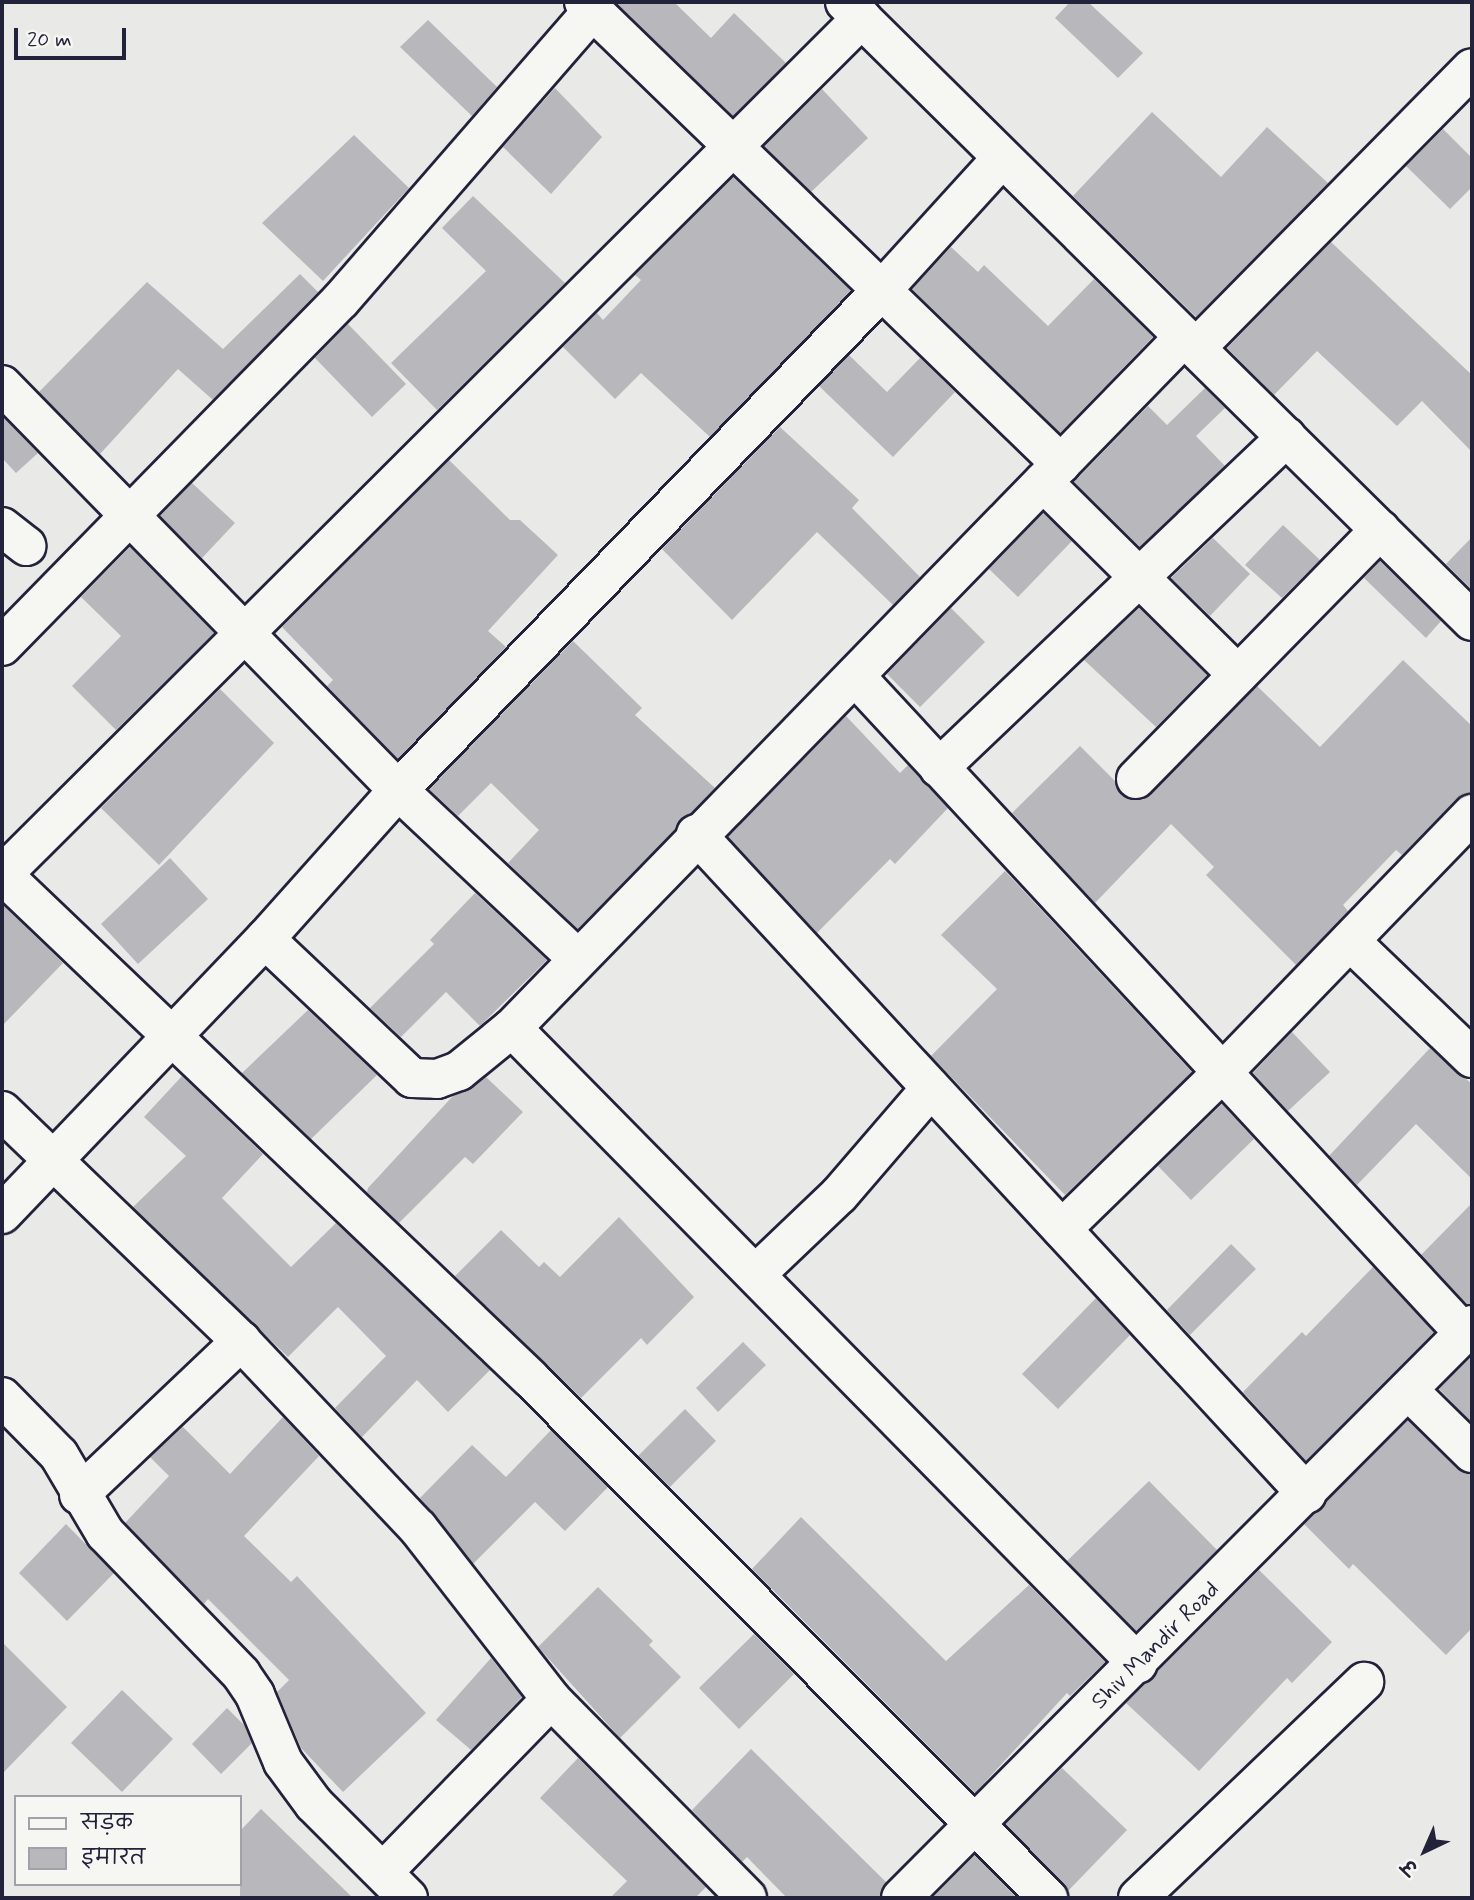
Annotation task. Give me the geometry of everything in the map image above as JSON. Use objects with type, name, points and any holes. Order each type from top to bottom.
[{"type":"street","points":[[2,646],[341,300],[589,6],[882,290],[1052,473],[1141,576],[1238,675]]},
{"type":"street","points":[[1048,1898],[531,1379],[2,875],[248,633],[732,144],[853,10],[1472,621]]},
{"type":"street","points":[[265,939],[412,1078],[437,1079],[459,1071],[512,1028],[696,834],[855,676],[1052,473],[1472,68]]},
{"type":"street","points":[[2,1214],[170,1034],[265,939],[398,790],[882,290],[1002,158]]},
{"type":"street","points":[[2,385],[248,633],[398,790],[578,959]]},
{"type":"street","points":[[939,768],[1287,438]]},
{"type":"street","points":[[1136,779],[1380,530]]},
{"type":"street","points":[[855,676],[1220,1074],[1468,1329]]},
{"type":"street","points":[[1062,1229],[1220,1074],[1472,814]]},
{"type":"street","points":[[696,834],[1307,1494]]},
{"type":"street","points":[[1350,941],[1472,1058]]},
{"type":"street","points":[[512,1028],[757,1273],[1138,1664]]},
{"type":"street","points":[[757,1273],[839,1195],[932,1088]]},
{"type":"street","points":[[2,1111],[241,1341],[418,1528],[551,1699],[747,1898]]},
{"type":"street","name":"Shiv Mandir Road","points":[[901,1898],[1138,1664],[1468,1329]]},
{"type":"street","points":[[79,1495],[241,1341]]},
{"type":"street","points":[[1408,1390],[1472,1453]]},
{"type":"street","points":[[2,1397],[59,1455],[79,1495],[106,1533],[241,1674],[283,1762],[314,1804],[396,1885],[551,1699]]},
{"type":"street","points":[[1138,1898],[1364,1682]]},
{"type":"building","points":[[615,2],[674,2],[711,38],[734,13],[786,63],[733,116]]},
{"type":"building","points":[[1070,2],[1088,2],[1143,53],[1118,78],[1055,18]]},
{"type":"building","points":[[428,20],[497,87],[472,116],[400,47]]},
{"type":"building","points":[[555,88],[602,137],[551,194],[503,147]]},
{"type":"building","points":[[822,89],[868,138],[811,192],[764,146]]},
{"type":"building","points":[[1152,112],[1221,177],[1267,127],[1328,183],[1196,317],[1073,196]]},
{"type":"building","points":[[1443,129],[1472,158],[1472,187],[1450,209],[1406,166]]},
{"type":"building","points":[[354,135],[409,188],[323,281],[262,223]]},
{"type":"building","points":[[733,177],[851,291],[710,437],[641,373],[615,399],[563,347],[597,313],[603,320],[641,280],[635,275]]},
{"type":"building","points":[[473,196],[565,283],[437,410],[391,363],[486,271],[442,228]]},
{"type":"building","points":[[1331,242],[1472,375],[1472,452],[1422,401],[1397,426],[1317,351],[1274,395],[1227,348]]},
{"type":"building","points":[[951,247],[978,272],[984,265],[1048,326],[1094,279],[1153,337],[1060,433],[912,289]]},
{"type":"building","points":[[300,274],[318,292],[213,400],[178,369],[100,454],[39,392],[147,282],[223,349]]},
{"type":"building","points":[[348,324],[406,384],[372,417],[315,358]]},
{"type":"building","points":[[849,355],[887,392],[920,358],[955,392],[893,457],[819,386]]},
{"type":"building","points":[[1205,388],[1225,408],[1196,436],[1225,466],[1140,547],[1074,482],[1148,406],[1167,425]]},
{"type":"building","points":[[2,416],[38,453],[16,473],[2,458]]},
{"type":"building","points":[[780,427],[859,500],[852,508],[920,577],[893,605],[817,532],[732,620],[662,549]]},
{"type":"building","points":[[449,460],[510,520],[520,520],[558,555],[488,631],[506,647],[398,759],[327,686],[333,680],[282,627]]},
{"type":"building","points":[[192,483],[235,523],[202,558],[160,516]]},
{"type":"building","points":[[1043,513],[1072,541],[1018,597],[989,569]]},
{"type":"building","points":[[1283,525],[1320,560],[1282,598],[1245,565]]},
{"type":"building","points":[[1472,537],[1472,588],[1471,589],[1446,564]]},
{"type":"building","points":[[1213,538],[1250,574],[1210,616],[1171,578]]},
{"type":"building","points":[[130,547],[214,633],[116,730],[72,686],[121,636],[81,597]]},
{"type":"building","points":[[1380,561],[1441,621],[1426,638],[1364,578]]},
{"type":"building","points":[[951,608],[985,642],[920,707],[887,674]]},
{"type":"building","points":[[1139,608],[1207,675],[1156,727],[1084,660]]},
{"type":"building","points":[[573,641],[642,708],[635,715],[715,788],[578,929],[508,863],[539,830],[491,783],[458,816],[429,789]]},
{"type":"building","points":[[1403,660],[1472,726],[1472,793],[1456,799],[1402,855],[1396,850],[1343,905],[1348,911],[1296,965],[1206,875],[1214,867],[1171,824],[1095,903],[1012,813],[1080,746],[1115,781],[1121,795],[1143,800],[1257,686],[1320,747]]},
{"type":"building","points":[[220,689],[274,743],[159,865],[101,808]]},
{"type":"building","points":[[846,716],[900,773],[908,765],[948,808],[895,864],[890,859],[817,933],[728,837]]},
{"type":"building","points":[[170,858],[208,899],[138,964],[101,924]]},
{"type":"building","points":[[1005,871],[1192,1072],[1065,1195],[931,1056],[997,989],[941,935]]},
{"type":"building","points":[[475,893],[547,960],[480,1026],[446,992],[401,1037],[370,1008],[434,944],[430,940]]},
{"type":"building","points":[[2,904],[63,963],[2,1026]]},
{"type":"building","points":[[308,1010],[377,1075],[311,1139],[242,1073]]},
{"type":"building","points":[[1292,1032],[1330,1072],[1288,1111],[1253,1073]]},
{"type":"building","points":[[1430,1048],[1472,1084],[1472,1179],[1416,1124],[1357,1185],[1329,1156]]},
{"type":"building","points":[[182,1076],[263,1154],[222,1198],[291,1267],[336,1223],[490,1370],[448,1412],[417,1380],[362,1437],[335,1408],[386,1356],[338,1307],[288,1357],[133,1207],[186,1156],[144,1117]]},
{"type":"building","points":[[486,1077],[523,1112],[473,1164],[465,1157],[399,1223],[367,1192],[368,1188],[452,1097]]},
{"type":"building","points":[[1222,1104],[1254,1139],[1191,1200],[1158,1166]]},
{"type":"building","points":[[1472,1203],[1472,1304],[1467,1304],[1421,1255]]},
{"type":"building","points":[[619,1217],[694,1297],[647,1345],[641,1338],[581,1398],[455,1276],[501,1230],[539,1267],[544,1262],[560,1277]]},
{"type":"building","points":[[1231,1244],[1256,1269],[1190,1335],[1167,1310]]},
{"type":"building","points":[[1373,1267],[1434,1332],[1306,1461],[1243,1392],[1302,1332],[1306,1336]]},
{"type":"building","points":[[1096,1298],[1130,1335],[1058,1409],[1022,1374]]},
{"type":"building","points":[[743,1342],[766,1365],[718,1412],[696,1388]]},
{"type":"building","points":[[1472,1356],[1472,1423],[1439,1389]]},
{"type":"building","points":[[685,1409],[716,1441],[670,1487],[638,1456]]},
{"type":"building","points":[[283,1417],[319,1456],[244,1536],[291,1582],[297,1576],[426,1713],[343,1792],[301,1748],[277,1692],[289,1680],[208,1599],[204,1604],[125,1523],[169,1476],[150,1457],[183,1427],[230,1474]]},
{"type":"building","points":[[1408,1420],[1457,1469],[1472,1474],[1472,1628],[1446,1655],[1353,1564],[1349,1569],[1304,1524]]},
{"type":"building","points":[[551,1430],[608,1487],[565,1531],[535,1502],[473,1564],[420,1498],[472,1445],[506,1477]]},
{"type":"building","points":[[1149,1481],[1217,1550],[1136,1631],[1067,1561]]},
{"type":"building","points":[[801,1517],[946,1661],[1029,1585],[1105,1662],[1070,1696],[1067,1693],[975,1793],[752,1569]]},
{"type":"building","points":[[66,1524],[114,1573],[67,1621],[19,1573]]},
{"type":"building","points":[[1259,1570],[1332,1642],[1292,1683],[1287,1678],[1199,1771],[1126,1703]]},
{"type":"building","points":[[598,1587],[653,1641],[649,1645],[681,1677],[620,1738],[538,1647]]},
{"type":"building","points":[[754,1634],[794,1674],[739,1729],[699,1688]]},
{"type":"building","points":[[2,1642],[67,1707],[2,1774]]},
{"type":"building","points":[[491,1658],[522,1697],[471,1750],[436,1720]]},
{"type":"building","points":[[122,1690],[173,1739],[122,1792],[71,1743]]},
{"type":"building","points":[[227,1708],[244,1725],[252,1743],[221,1774],[192,1744]]},
{"type":"building","points":[[751,1749],[886,1882],[880,1898],[787,1898],[747,1857],[742,1862],[692,1810]]},
{"type":"building","points":[[578,1758],[706,1887],[695,1898],[610,1898],[627,1881],[540,1798]]},
{"type":"building","points":[[1062,1768],[1127,1830],[1068,1891],[1005,1824]]},
{"type":"building","points":[[261,1809],[353,1898],[240,1898],[242,1829]]},
{"type":"building","points":[[975,1855],[1017,1898],[932,1898]]}]
